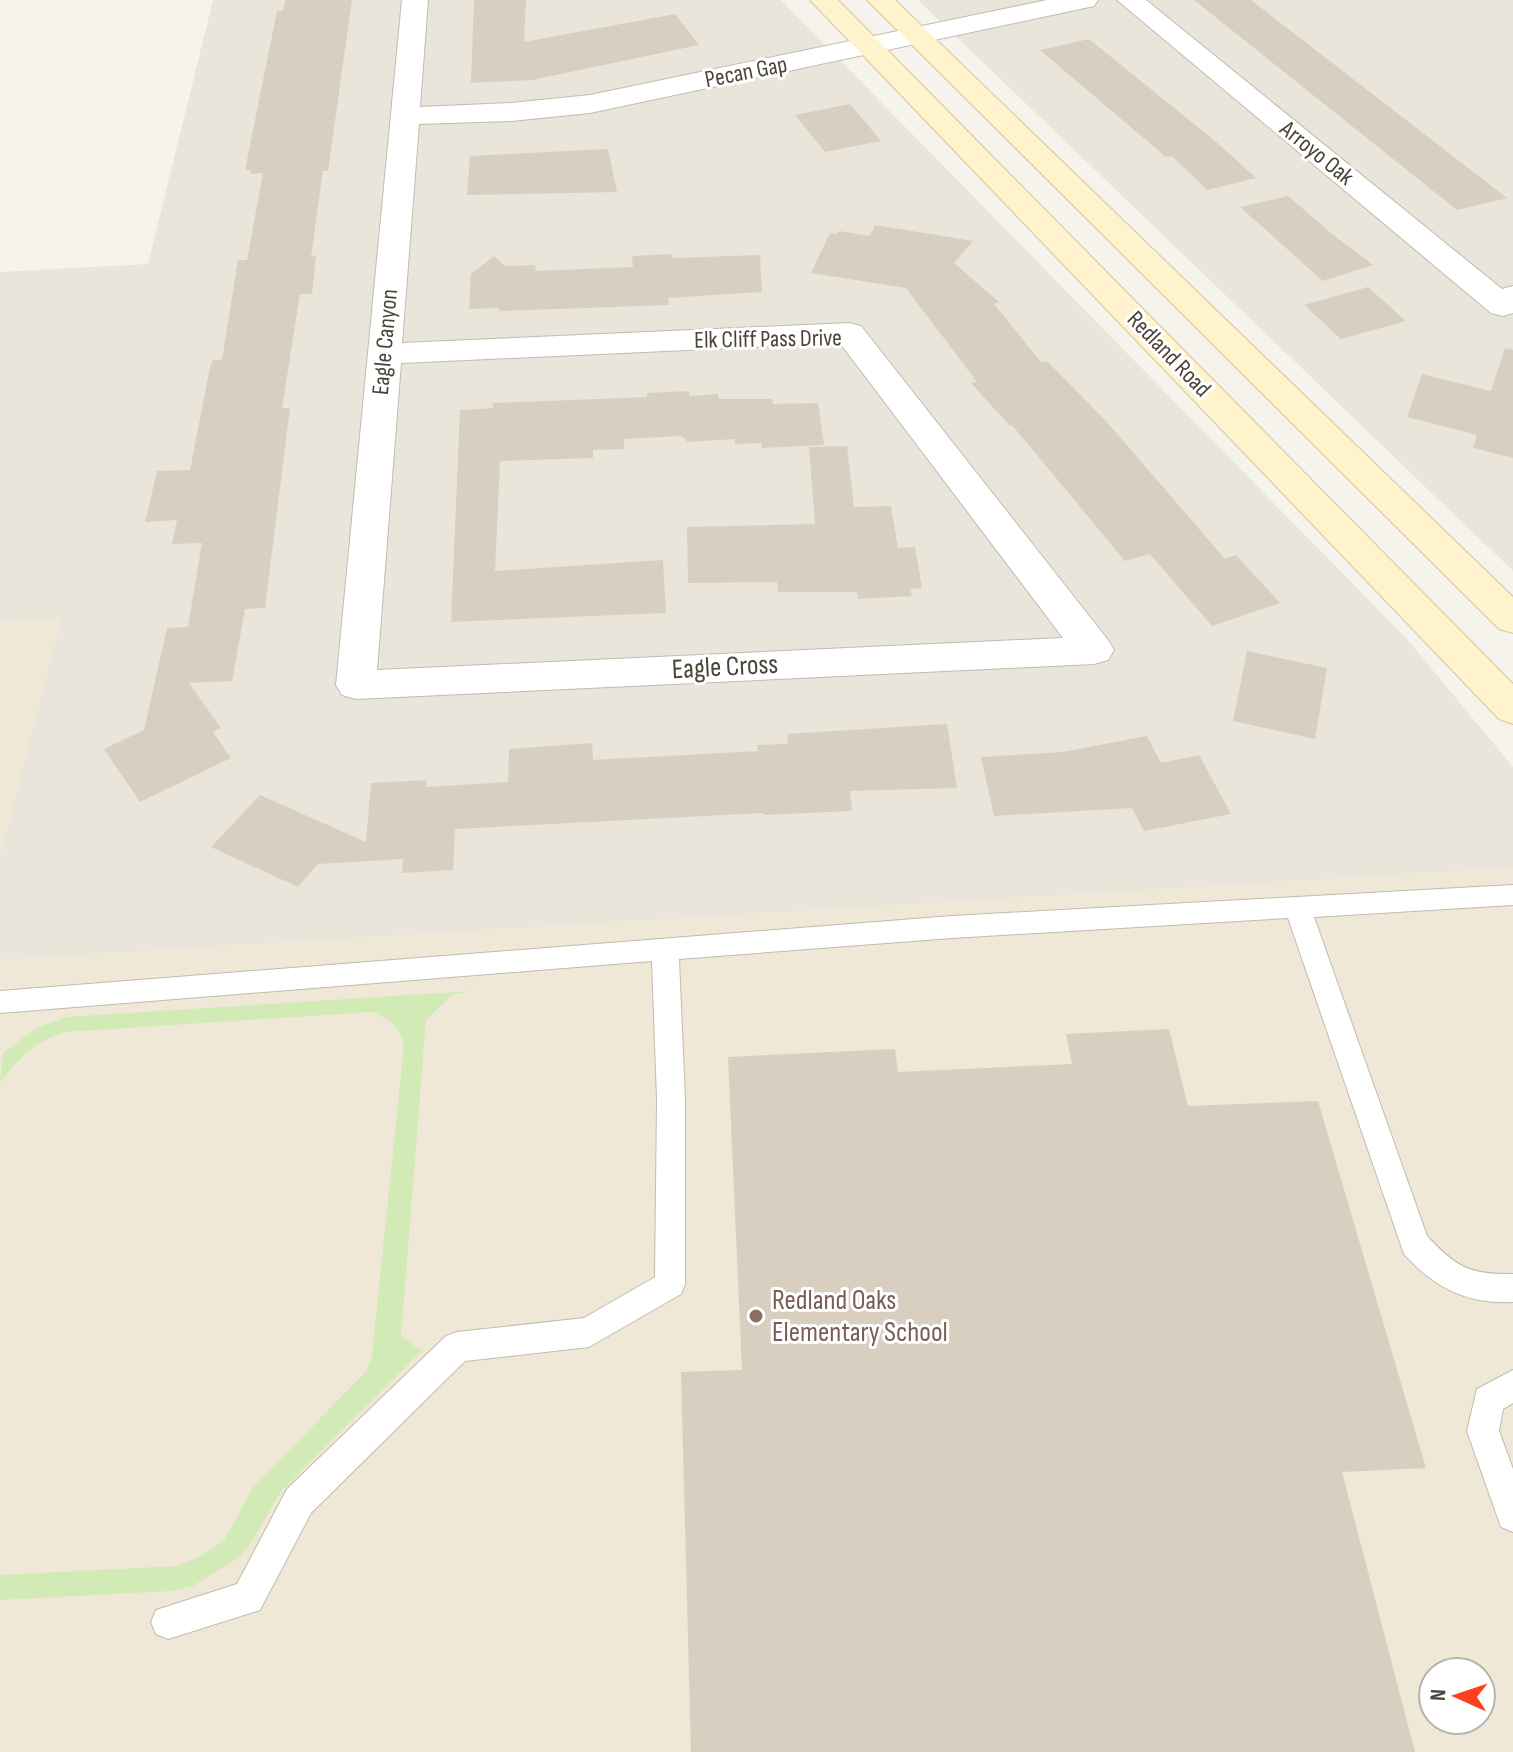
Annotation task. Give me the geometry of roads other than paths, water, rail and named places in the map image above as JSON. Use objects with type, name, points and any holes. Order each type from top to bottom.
[{"type":"main road","name":"Redland Road","points":[[823,0],[1513,709]]},
{"type":"main road","name":"Redland Road","points":[[880,0],[1513,620]]},
{"type":"street","name":"Eagle Canyon","points":[[356,685],[415,0]]},
{"type":"street","name":"Pecan Gap","points":[[403,116],[511,112],[590,104],[1085,0]]},
{"type":"street","name":"Arroyo Oak","points":[[1130,0],[1508,301]]},
{"type":"street","name":"Elk Cliff Pass Drive","points":[[385,354],[849,333],[1094,650]]},
{"type":"street","name":"Eagle Cross","points":[[356,685],[1094,650]]},
{"type":"lane","points":[[0,1002],[986,924],[1513,895]]},
{"type":"lane","points":[[1297,907],[1415,1244],[1443,1275],[1485,1291],[1513,1288]]},
{"type":"lane","points":[[168,1622],[248,1598],[299,1501],[457,1347],[589,1332],[670,1284],[671,1100],[665,949]]},
{"type":"lane","points":[[1513,1385],[1488,1400],[1483,1431],[1513,1515]]},
{"type":"place","name":"Redland Oaks Elementary School","points":[[756,1316]]}]
